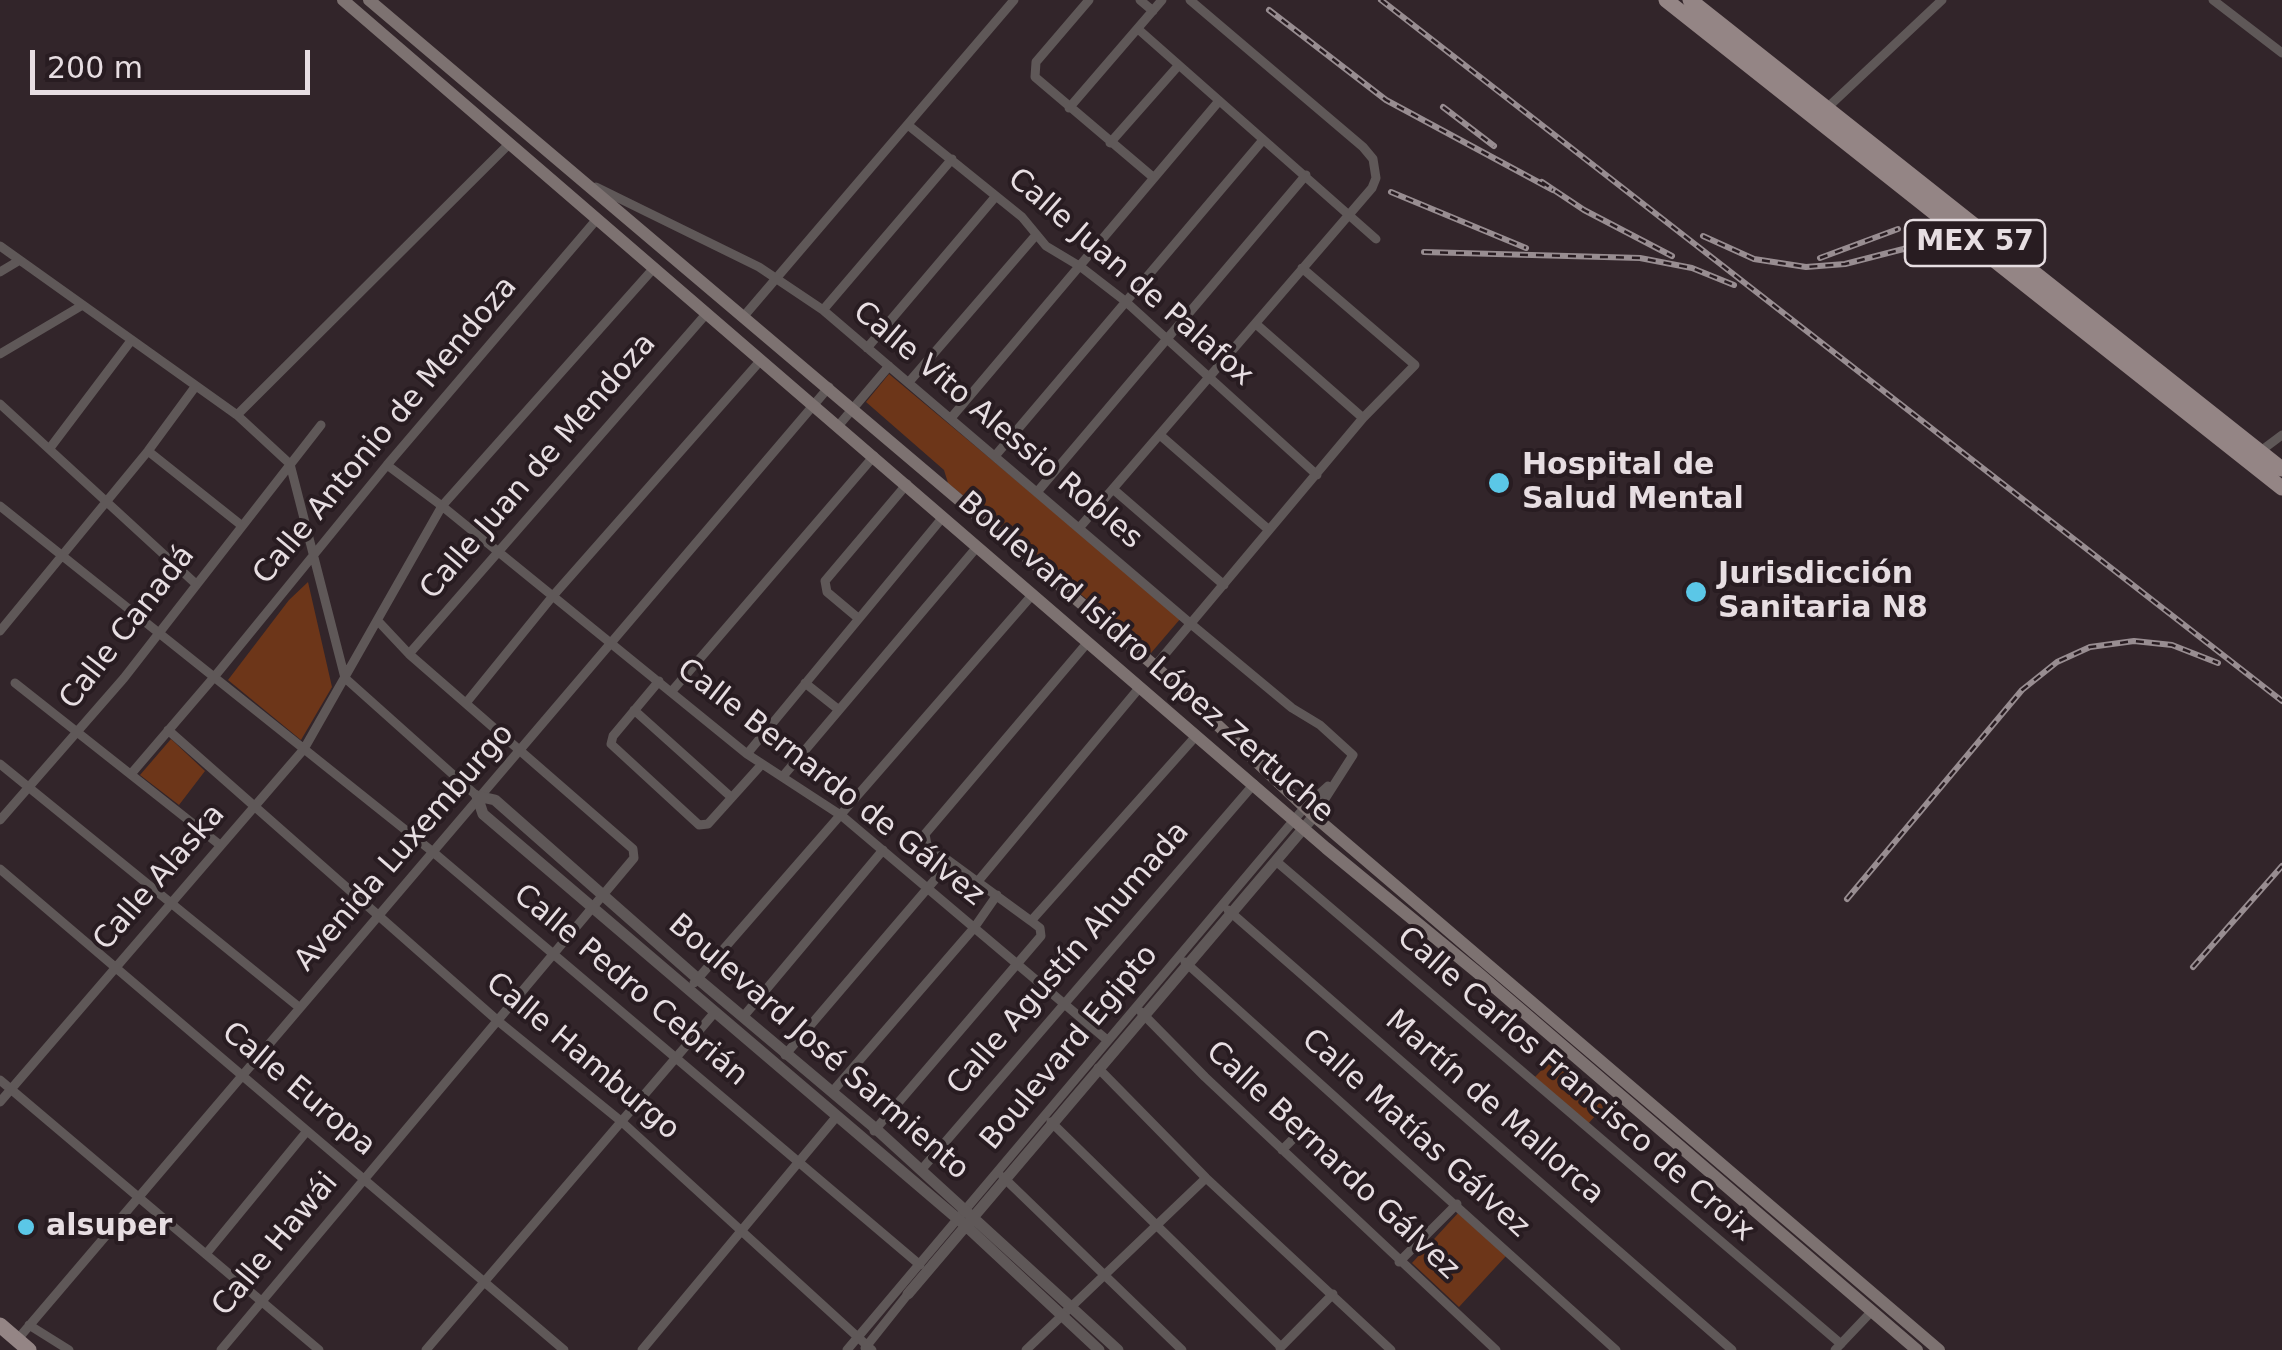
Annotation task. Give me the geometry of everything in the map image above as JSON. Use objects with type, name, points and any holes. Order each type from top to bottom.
[{"type":"main road","name":"Boulevard Isidro López Zertuche","points":[[343,0],[1196,736],[1938,1350]]},
{"type":"main road","name":"Boulevard Isidro López Zertuche","points":[[369,0],[1155,666],[1310,811],[1917,1350]]},
{"type":"main road","name":"MEX 57","points":[[1666,0],[1822,112]]},
{"type":"main road","name":"MEX 57","points":[[1690,0],[1822,112],[2254,455],[2282,488]]},
{"type":"main road","points":[[380,31],[392,19]]},
{"type":"main road","name":"MEX 57","points":[[2254,455],[2282,469]]},
{"type":"main road","points":[[0,1325],[23,1345]]},
{"type":"street","points":[[744,316],[1014,0]]},
{"type":"street","points":[[1090,0],[1036,62],[1035,77],[1154,178]]},
{"type":"street","points":[[1140,0],[1153,11]]},
{"type":"street","points":[[1069,108],[1162,0]]},
{"type":"street","points":[[1080,527],[1372,188],[1377,171],[1363,146],[1190,0]]},
{"type":"street","points":[[1822,112],[1942,0]]},
{"type":"street","points":[[2213,0],[2282,53]]},
{"type":"street","points":[[1138,29],[1376,239]]},
{"type":"street","points":[[1110,142],[1178,66]]},
{"type":"street","points":[[951,418],[1219,101]]},
{"type":"street","name":"Calle Juan de Palafox","points":[[908,125],[996,196],[1046,246],[1082,267],[1125,301],[1317,474]]},
{"type":"street","points":[[995,456],[1263,140]]},
{"type":"street","points":[[237,415],[510,143]]},
{"type":"street","points":[[823,310],[952,159]]},
{"type":"street","points":[[1038,491],[1306,175]]},
{"type":"street","name":"Calle Vito Alessio Robles","points":[[580,179],[778,278],[823,310],[1191,624],[1353,755]]},
{"type":"street","points":[[868,348],[996,196]]},
{"type":"street","name":"Calle Antonio de Mendoza","points":[[131,774],[386,465],[597,219]]},
{"type":"street","points":[[908,382],[1036,234]]},
{"type":"street","points":[[0,246],[237,415],[290,464],[344,678]]},
{"type":"street","points":[[0,272],[20,260]]},
{"type":"street","points":[[1155,666],[1363,418],[1415,365],[1302,268]]},
{"type":"street","name":"Calle Alaska","points":[[0,1102],[304,749],[442,506],[652,269]]},
{"type":"street","points":[[0,354],[81,306]]},
{"type":"street","name":"Calle Juan de Mendoza","points":[[408,654],[706,313]]},
{"type":"street","points":[[1256,324],[1363,418]]},
{"type":"street","points":[[50,448],[130,342]]},
{"type":"street","points":[[466,704],[552,597],[761,360]]},
{"type":"street","points":[[839,425],[889,366]]},
{"type":"street","points":[[0,632],[148,451],[195,387]]},
{"type":"street","name":"Avenida Luxemburgo","points":[[23,1345],[30,1326],[139,1196],[829,387]]},
{"type":"street","points":[[0,404],[196,584]]},
{"type":"street","name":"Calle Canadá","points":[[0,820],[78,732],[321,425]]},
{"type":"street","points":[[1160,435],[1269,530]]},
{"type":"street","points":[[2254,455],[2282,435]]},
{"type":"street","points":[[148,451],[241,525]]},
{"type":"street","points":[[672,690],[874,456]]},
{"type":"street","name":"Calle Bernardo de Gálvez","points":[[386,465],[748,754],[842,816],[1107,1040]]},
{"type":"street","points":[[858,618],[827,592],[825,582],[908,484]]},
{"type":"street","points":[[1113,489],[1224,585]]},
{"type":"street","name":"Calle Pedro Cebrián","points":[[2,513],[215,676],[433,852],[920,1264]]},
{"type":"street","points":[[748,754],[944,517]]},
{"type":"street","points":[[784,775],[977,547]]},
{"type":"street","points":[[693,984],[1032,594]]},
{"type":"street","points":[[378,621],[408,654],[519,753]]},
{"type":"street","points":[[866,1140],[1041,936],[1036,925],[926,845],[925,834],[1088,642]]},
{"type":"street","name":"Boulevard José Sarmiento","points":[[344,678],[478,796],[495,800],[603,896],[693,984],[715,1012],[832,1092],[922,1168],[966,1217],[1068,1312],[1118,1350]]},
{"type":"street","points":[[659,681],[613,736],[612,746],[699,825],[708,824],[762,764]]},
{"type":"street","points":[[15,683],[220,845]]},
{"type":"street","points":[[805,683],[839,710]]},
{"type":"street","points":[[979,880],[1140,687]]},
{"type":"street","points":[[634,710],[731,798]]},
{"type":"street","name":"Calle Hamburgo","points":[[168,730],[498,1020],[622,1122],[868,1348]]},
{"type":"street","points":[[1036,925],[1196,736]]},
{"type":"street","name":"Calle Hawái","points":[[220,1350],[632,861],[633,849],[519,753]]},
{"type":"street","name":"Boulevard Egipto","points":[[1184,961],[1222,905],[1300,824],[1353,755]]},
{"type":"street","points":[[0,764],[300,1008]]},
{"type":"street","name":"Calle Agustín Ahumada","points":[[922,1168],[1254,784]]},
{"type":"street","name":"Boulevard José Sarmiento","points":[[478,796],[483,814],[693,984],[743,1016],[837,1116],[966,1217]]},
{"type":"street","name":"Boulevard Egipto","points":[[868,1348],[966,1217],[1140,1010],[1234,914],[1277,862],[1300,824]]},
{"type":"street","points":[[743,1016],[883,850]]},
{"type":"street","points":[[781,1059],[950,862]]},
{"type":"street","name":"Calle Carlos Francisco de Croix","points":[[1277,862],[1838,1347]]},
{"type":"street","name":"Calle Europa","points":[[0,869],[564,1350]]},
{"type":"street","points":[[832,1092],[974,928],[997,895]]},
{"type":"street","name":"Martín de Mallorca","points":[[1222,905],[1732,1350]]},
{"type":"street","name":"Calle Matías Gálvez","points":[[1184,961],[1616,1350]]},
{"type":"street","name":"Boulevard Egipto","points":[[1095,1065],[1107,1040],[1140,1010]]},
{"type":"street","name":"Calle Bernardo Gálvez","points":[[1140,1010],[1282,1150],[1496,1350]]},
{"type":"street","points":[[426,1350],[715,1012]]},
{"type":"street","points":[[1095,1065],[1206,1178],[1391,1350]]},
{"type":"street","points":[[0,1080],[319,1350]]},
{"type":"street","points":[[1283,1108],[1320,1142]]},
{"type":"street","points":[[642,1350],[837,1116]]},
{"type":"street","points":[[1048,1121],[1280,1348],[1333,1294]]},
{"type":"street","points":[[1282,1150],[1304,1128]]},
{"type":"street","points":[[206,1254],[307,1131]]},
{"type":"street","points":[[1001,1176],[1182,1350]]},
{"type":"street","points":[[1026,1350],[1206,1178]]},
{"type":"street","points":[[1400,1262],[1457,1204]]},
{"type":"street","name":"Boulevard Egipto","points":[[847,1350],[966,1217]]},
{"type":"street","points":[[1838,1347],[1872,1311]]},
{"type":"street","name":"Boulevard José Sarmiento","points":[[1068,1312],[1099,1350]]},
{"type":"street","points":[[30,1326],[69,1350]]},
{"type":"shaded area","points":[[889,374],[1181,618],[1151,653],[948,483],[944,470],[866,402]]},
{"type":"shaded area","points":[[308,582],[332,687],[301,740],[228,680],[289,600]]},
{"type":"shaded area","points":[[171,739],[205,771],[179,805],[140,775]]},
{"type":"shaded area","points":[[1555,1056],[1607,1103],[1587,1125],[1535,1077]]},
{"type":"shaded area","points":[[1458,1213],[1506,1256],[1459,1307],[1412,1263]]},
{"type":"railway","points":[[1381,0],[2282,701]]},
{"type":"railway","points":[[1269,10],[1386,100],[1553,190]]},
{"type":"railway","points":[[1443,107],[1494,146]]},
{"type":"railway","points":[[1542,182],[1584,210],[1672,256]]},
{"type":"railway","points":[[1391,192],[1526,248]]},
{"type":"railway","points":[[1820,258],[1898,229]]},
{"type":"railway","points":[[1703,236],[1754,259],[1806,267],[1845,264],[1919,245]]},
{"type":"railway","points":[[1424,252],[1640,258],[1692,268],[1734,285]]},
{"type":"railway","points":[[1847,899],[2022,690],[2057,662],[2090,647],[2134,641],[2172,645],[2218,663]]},
{"type":"railway","points":[[2193,967],[2282,866]]},
{"type":"place","name":"Hospital de Salud Mental","points":[[1499,483]]},
{"type":"place","name":"Jurisdicción Sanitaria N8","points":[[1696,592]]},
{"type":"place","name":"alsuper","points":[[26,1227]]}]
